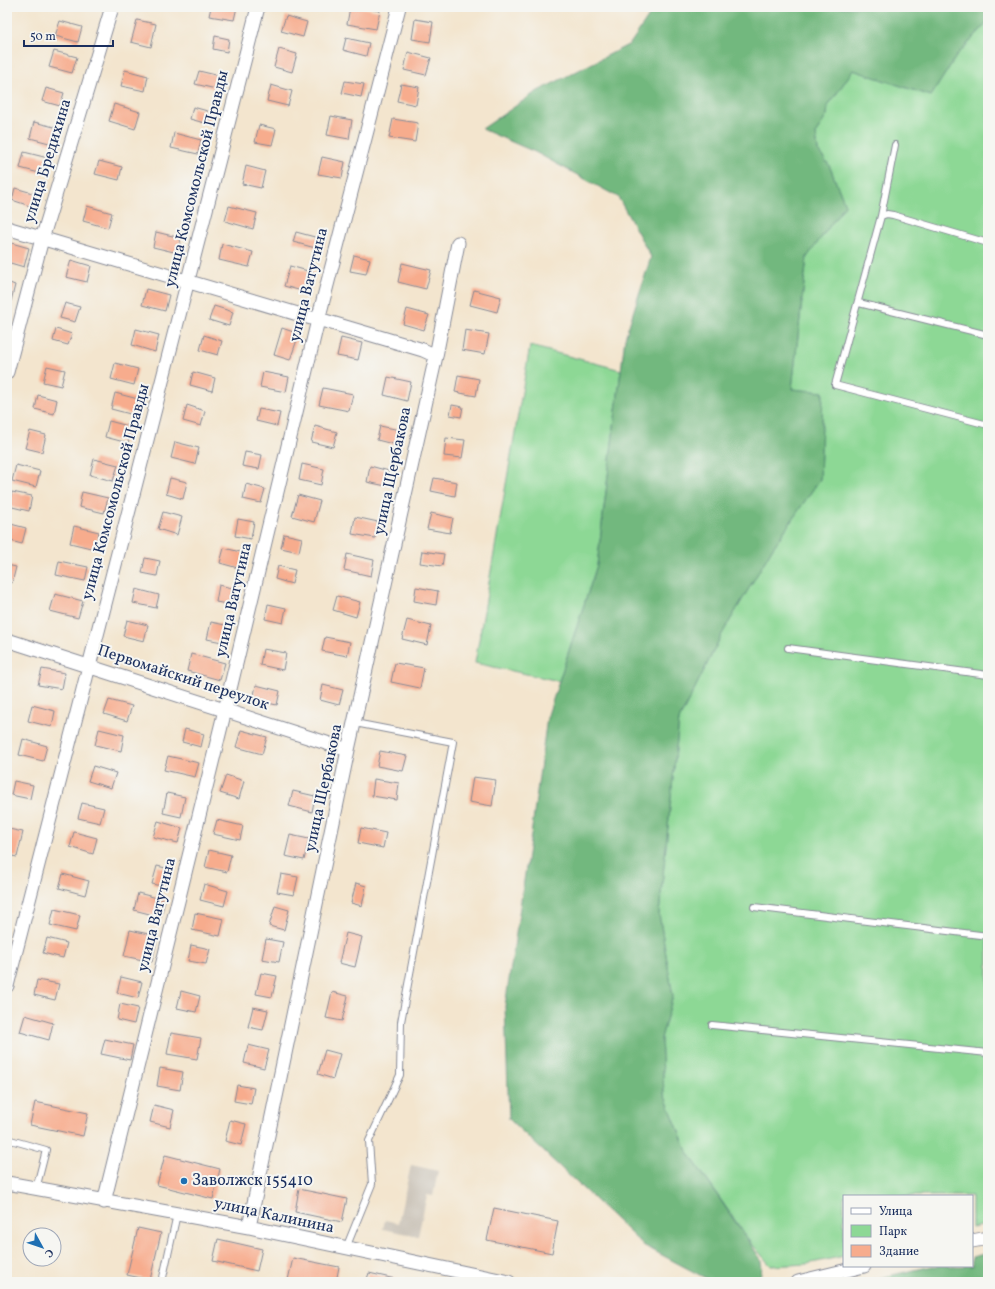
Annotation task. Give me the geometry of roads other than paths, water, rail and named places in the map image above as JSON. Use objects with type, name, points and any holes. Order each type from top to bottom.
[{"type":"street","name":"улица Бредихина","points":[[7,372],[42,239],[112,7]]},
{"type":"street","name":"улица Комсомольской Правды","points":[[7,986],[88,665],[189,281],[258,7]]},
{"type":"street","name":"улица Ватутина","points":[[104,1202],[225,710],[318,320],[399,7]]},
{"type":"street","points":[[7,228],[318,320],[326,321],[422,350],[436,356]]},
{"type":"street","name":"улица Щербакова","points":[[249,1228],[348,750],[436,356],[458,243]]},
{"type":"street","name":"Первомайский переулок","points":[[7,640],[348,750]]},
{"type":"street","name":"улица Калинина","points":[[7,1184],[249,1228],[509,1282]]},
{"type":"street","points":[[973,1241],[988,1238]]},
{"type":"street","points":[[798,1282],[860,1267]]},
{"type":"lane","points":[[895,145],[881,216],[836,385],[988,425]]},
{"type":"lane","points":[[881,216],[887,214],[988,243]]},
{"type":"lane","points":[[859,302],[988,335]]},
{"type":"lane","points":[[788,648],[988,675]]},
{"type":"lane","points":[[346,1248],[372,1184],[369,1141],[400,1075],[401,1022],[453,742],[355,723]]},
{"type":"lane","points":[[754,907],[988,936]]},
{"type":"lane","points":[[712,1024],[988,1053]]},
{"type":"lane","points":[[7,1139],[46,1150],[36,1189]]},
{"type":"lane","points":[[162,1282],[177,1214]]},
{"type":"place","name":"Заволжск 155410","points":[[184,1181]]}]
